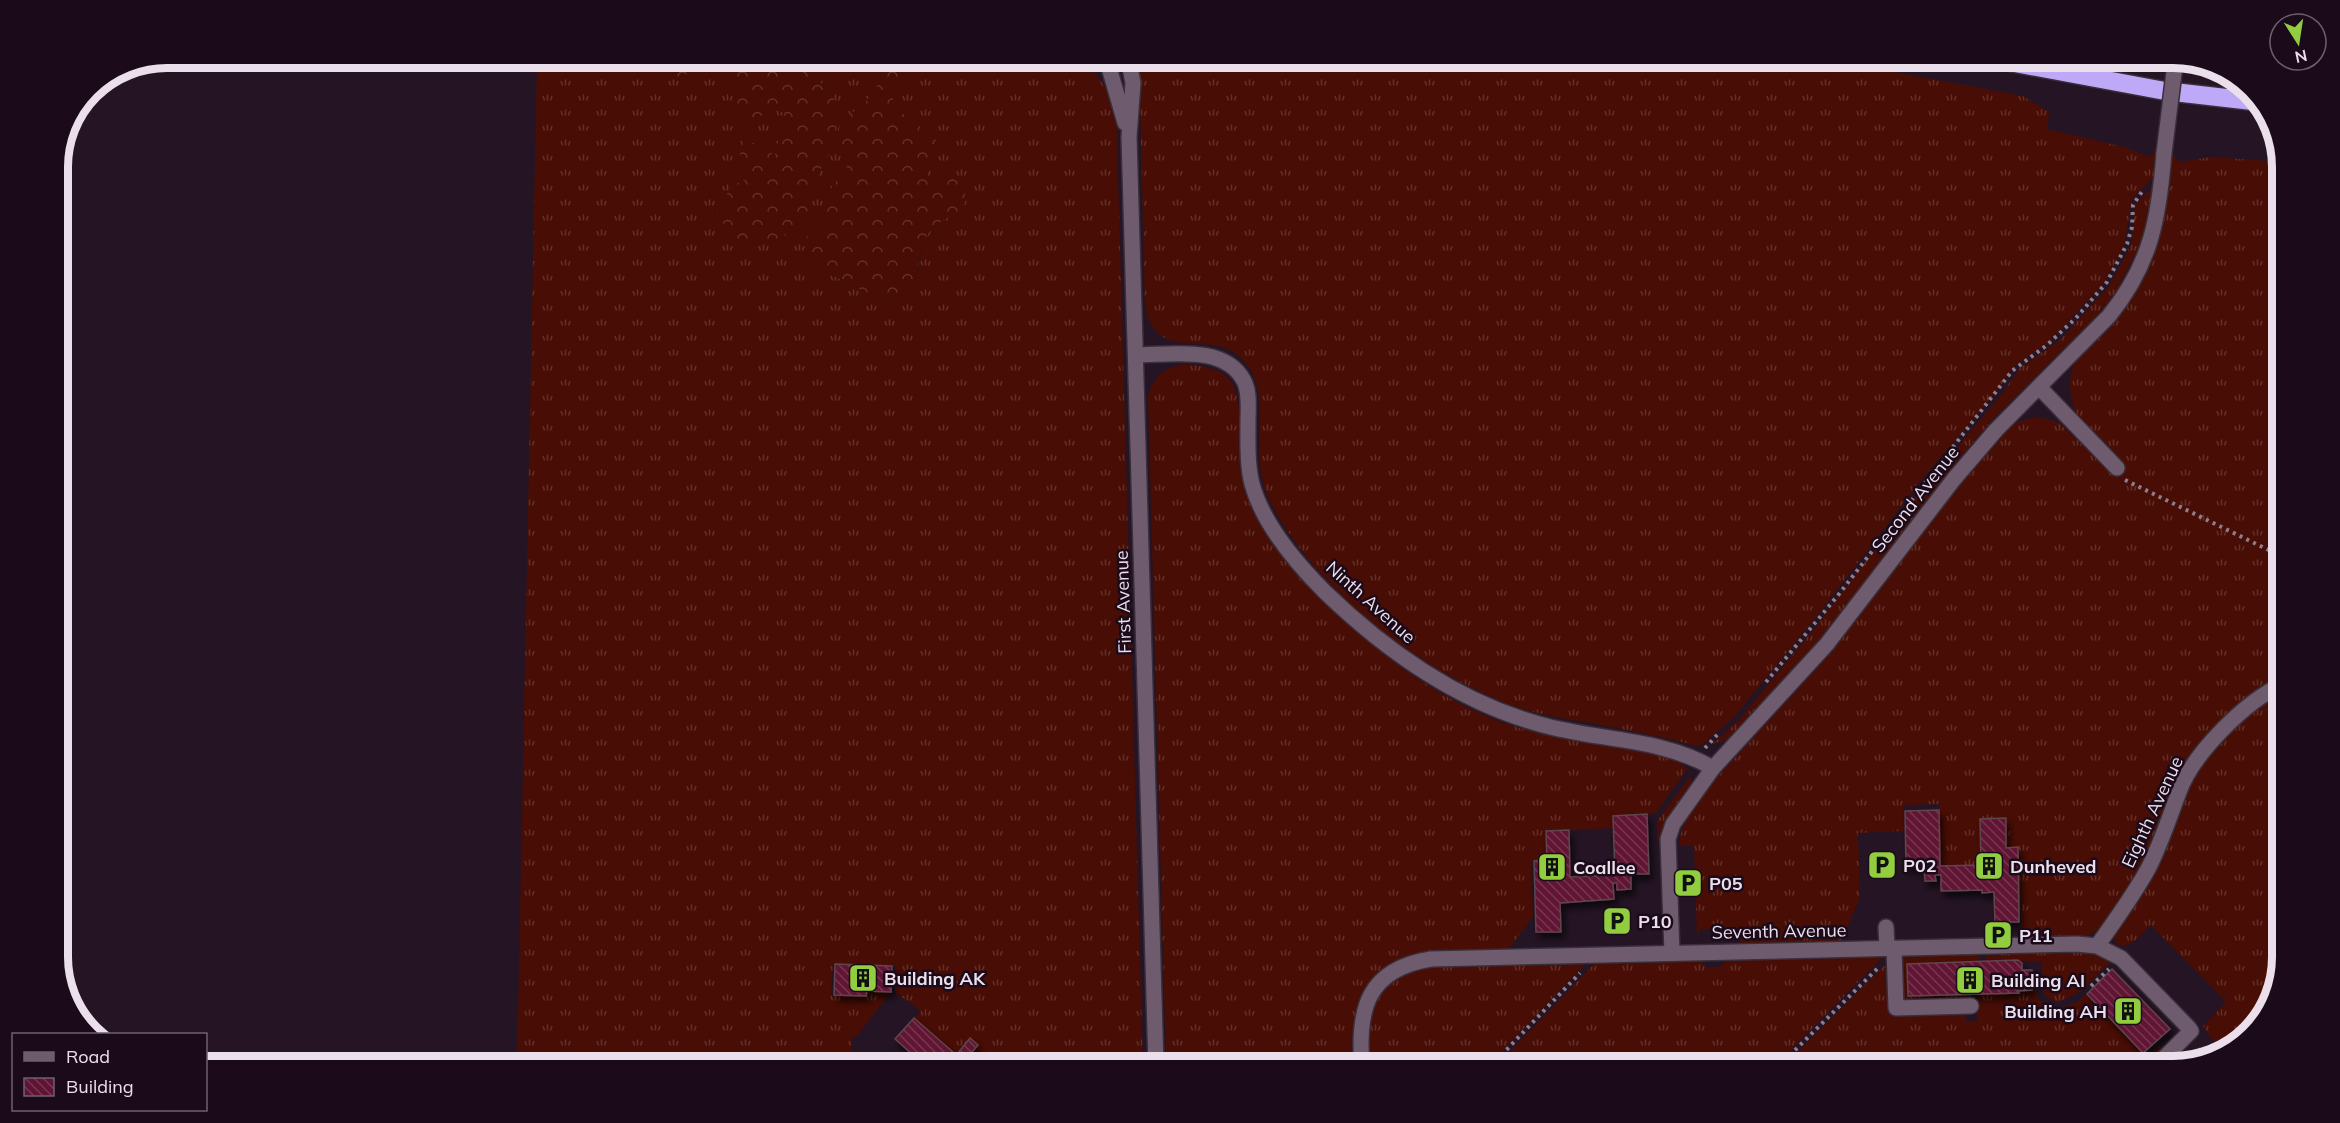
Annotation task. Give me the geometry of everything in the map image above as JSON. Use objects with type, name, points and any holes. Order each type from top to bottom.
[{"type":"highway","points":[[2042,68],[2165,91],[2248,101]]},
{"type":"street","name":"First Avenue","points":[[1109,68],[1129,137]]},
{"type":"street","name":"First Avenue","points":[[1130,68],[1132,83],[1129,137],[1156,1056]]},
{"type":"street","name":"Second Avenue","points":[[1672,954],[1668,839],[1673,824],[1713,768],[1820,653],[1954,479],[1996,430],[2109,316],[2136,278],[2155,230],[2174,68]]},
{"type":"street","name":"Ninth Avenue","points":[[1136,355],[1198,355],[1218,358],[1234,368],[1245,382],[1248,403],[1248,464],[1252,485],[1274,531],[1324,591],[1372,634],[1426,675],[1494,708],[1540,724],[1672,749],[1713,768]]},
{"type":"street","points":[[2039,387],[2117,468]]},
{"type":"street","name":"Eighth Avenue","points":[[2097,946],[2148,869],[2171,818],[2179,792],[2194,764],[2248,707],[2272,691]]},
{"type":"street","points":[[1886,927],[1891,948],[1896,1008],[1971,1006]]},
{"type":"street","name":"Seventh Avenue","points":[[1361,1056],[1360,1036],[1365,1005],[1372,990],[1396,969],[1413,962],[1431,959],[2077,944],[2097,946],[2121,958],[2189,1028],[2191,1031],[2187,1038],[2167,1056]]},
{"type":"path","points":[[2117,468],[2122,479],[2272,552]]},
{"type":"path","points":[[1789,1056],[1887,958],[1891,948]]},
{"type":"path","points":[[1501,1056],[1597,955]]},
{"type":"path","points":[[2091,986],[2116,962]]},
{"type":"green space","points":[[537,68],[646,68],[681,80],[692,68],[703,70],[703,68],[736,68],[733,73],[773,108],[792,116],[781,130],[775,156],[743,138],[806,219],[813,184],[830,152],[832,95],[820,82],[824,68],[880,68],[881,80],[865,103],[840,122],[855,155],[844,171],[830,221],[811,264],[887,303],[914,285],[925,235],[946,217],[964,212],[965,182],[932,187],[890,104],[902,82],[901,68],[1092,68],[1111,97],[1118,136],[1143,1056],[969,1056],[978,1045],[970,1039],[958,1053],[954,1053],[914,1018],[921,1011],[895,992],[895,966],[833,964],[831,995],[866,996],[867,991],[891,992],[856,1037],[851,1038],[852,1056],[517,1056]]},
{"type":"green space","points":[[646,68],[692,68],[681,80]]},
{"type":"green space","points":[[736,68],[788,68],[790,81],[804,77],[802,68],[824,68],[820,82],[832,95],[839,112],[830,152],[813,184],[806,219],[777,240],[743,251],[716,213],[732,185],[744,181],[737,166],[744,138],[775,155],[781,130],[791,116],[773,108],[749,124],[735,111],[733,73]]},
{"type":"green space","points":[[788,68],[803,68],[805,77],[790,81]]},
{"type":"green space","points":[[880,68],[902,68],[902,82],[890,104],[930,134],[944,148],[926,174],[932,187],[943,175],[966,182],[964,213],[950,217],[931,230],[922,248],[914,285],[887,303],[811,264],[806,233],[830,221],[823,200],[855,155],[837,146],[840,122],[865,103],[881,80]]},
{"type":"green space","points":[[1139,68],[1874,68],[2023,96],[2049,112],[2047,129],[2124,147],[2149,157],[2156,151],[2154,177],[2132,199],[2124,246],[2103,284],[2048,343],[2014,366],[1997,391],[1923,478],[1820,612],[1734,717],[1702,745],[1697,746],[1523,709],[1487,695],[1450,676],[1413,653],[1377,626],[1314,566],[1289,533],[1269,499],[1260,465],[1259,399],[1257,384],[1251,371],[1238,355],[1224,348],[1164,338],[1153,327],[1145,308]]},
{"type":"green space","points":[[2173,154],[2180,162],[2211,157],[2272,161],[2272,687],[2222,726],[2151,851],[2105,925],[2086,937],[2022,938],[2018,848],[2006,848],[2006,818],[1980,819],[1981,865],[1940,866],[1939,804],[1903,805],[1904,831],[1858,833],[1860,897],[1841,943],[1743,946],[1733,928],[1701,929],[1697,937],[1694,846],[1679,846],[1682,831],[1692,810],[1705,791],[1831,653],[1959,485],[2011,425],[2039,417],[2058,422],[2111,472],[2086,433],[2073,406],[2070,392],[2071,377],[2075,362],[2121,314],[2143,280],[2157,245]]},
{"type":"green space","points":[[2154,186],[2142,241],[2116,292],[2092,321],[1994,418],[1959,459],[1827,632],[1785,680],[1730,739],[1712,744],[1738,721],[1814,629],[1910,503],[2001,395],[2020,368],[2061,339],[2109,286],[2132,243],[2135,204]]},
{"type":"green space","points":[[1184,364],[1217,370],[1232,383],[1238,401],[1239,455],[1243,480],[1262,526],[1275,547],[1308,586],[1388,657],[1436,690],[1488,717],[1543,734],[1663,756],[1678,762],[1687,769],[1655,814],[1613,816],[1614,828],[1546,831],[1547,860],[1531,861],[1533,916],[1509,949],[1415,954],[1401,959],[1377,976],[1358,1056],[1166,1056],[1148,395],[1157,378],[1171,368]]},
{"type":"green space","points":[[2272,695],[2271,976],[2265,995],[2252,1017],[2244,1027],[2217,1046],[2203,1026],[2226,1002],[2151,925],[2128,945],[2118,945],[2113,936],[2204,758],[2255,706]]},
{"type":"green space","points":[[1691,775],[1687,791],[1659,837],[1657,847],[1657,821]]},
{"type":"green space","points":[[2092,951],[2113,960],[2079,992],[2056,1003],[2043,993],[2042,962],[1986,961],[1985,952]]},
{"type":"green space","points":[[1979,952],[1979,962],[1907,964],[1908,996],[1965,995],[1965,1002],[1903,1000],[1899,954]]},
{"type":"green space","points":[[1885,955],[1785,1056],[1506,1056],[1596,962],[1693,959],[1702,962],[1705,967],[1719,967],[1729,958]]},
{"type":"green space","points":[[1889,961],[1891,1014],[1966,1013],[1966,1021],[1977,1021],[1977,994],[2036,990],[2039,1000],[2055,1010],[2076,1003],[2087,994],[2145,1056],[1793,1056]]},
{"type":"green space","points":[[1587,962],[1498,1056],[1369,1056],[1368,1018],[1379,992],[1400,973],[1427,965]]},
{"type":"green space","points":[[2160,1046],[2164,1050],[2158,1056],[2149,1056]]},
{"type":"building","name":"Dunheved","points":[[1939,810],[1940,866],[1981,865],[1980,819],[2006,818],[2006,848],[2018,847],[2019,922],[1995,922],[1994,892],[1941,891],[1941,875],[1935,875],[1936,881],[1925,881],[1924,867],[1906,867],[1905,811]]},
{"type":"building","name":"Coallee","points":[[1647,814],[1649,874],[1631,874],[1631,889],[1617,890],[1617,883],[1613,883],[1614,899],[1560,903],[1561,932],[1536,932],[1534,861],[1547,860],[1546,831],[1569,830],[1570,877],[1615,875],[1613,816]]},
{"type":"building","name":"Building AI","points":[[2018,960],[2022,963],[2022,970],[2032,970],[2032,990],[2018,991],[2019,993],[1908,996],[1907,964]]},
{"type":"building","name":"Building AK","points":[[835,964],[892,966],[891,992],[867,991],[866,996],[834,995]]},
{"type":"building","name":"Building AH","points":[[2112,969],[2170,1029],[2143,1053],[2087,994]]},
{"type":"building","points":[[914,1018],[954,1053],[951,1056],[914,1056],[895,1039]]},
{"type":"building","points":[[970,1038],[978,1045],[968,1056],[961,1056],[958,1053]]},
{"type":"place","name":"P02","points":[[1882,865]]},
{"type":"place","name":"Dunheved","points":[[1989,866]]},
{"type":"place","name":"Coallee","points":[[1552,867]]},
{"type":"place","name":"P05","points":[[1688,883]]},
{"type":"place","name":"P10","points":[[1617,921]]},
{"type":"place","name":"P11","points":[[1998,935]]},
{"type":"place","name":"Building AK","points":[[863,978]]},
{"type":"place","name":"Building AI","points":[[1970,980]]},
{"type":"place","name":"Building AH","points":[[2128,1011]]}]
